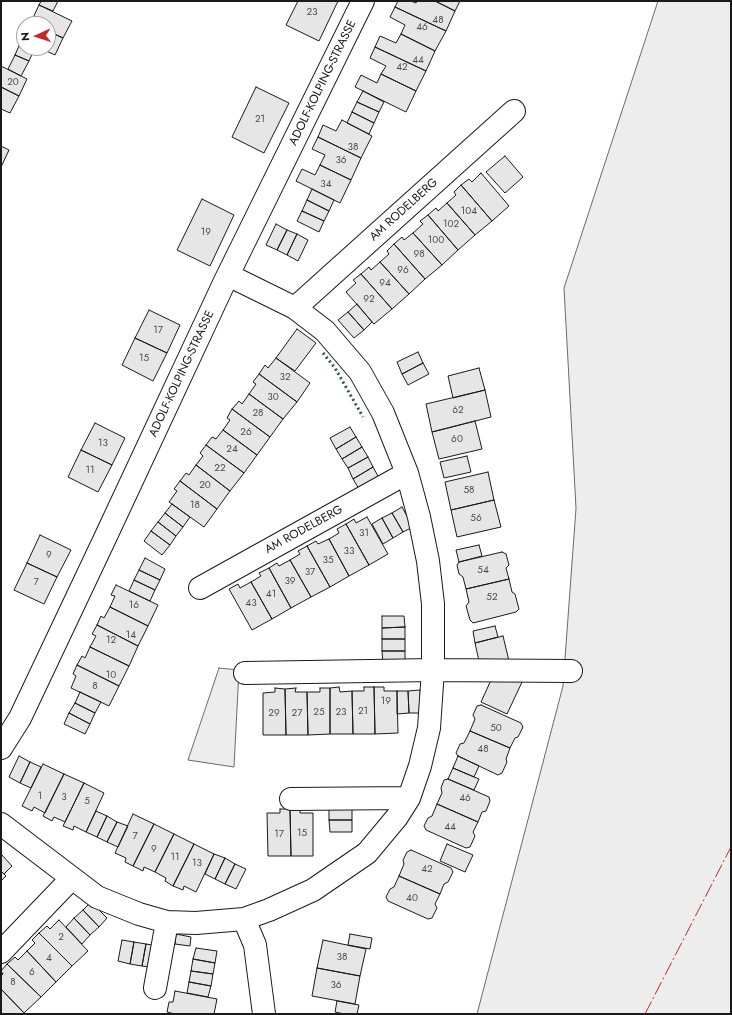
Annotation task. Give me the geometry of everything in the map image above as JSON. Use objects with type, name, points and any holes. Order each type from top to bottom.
[{"type":"street","name":"ADOLF-KOLPING-STRASSE","points":[[1,748],[20,718],[228,275],[363,1]]},
{"type":"street","name":"AM RODELBERG","points":[[295,308],[514,111]]},
{"type":"street","points":[[1,824],[97,897],[139,914],[167,922],[196,923],[244,919],[313,890],[367,853],[409,798],[420,766],[429,728],[433,670],[433,604],[428,561],[419,517],[407,473],[383,413],[360,372],[325,331],[295,308],[228,275]]},
{"type":"street","name":"AM RODELBERG","points":[[200,588],[407,473]]},
{"type":"street","points":[[245,673],[433,670],[571,671]]},
{"type":"street","points":[[291,799],[409,798]]},
{"type":"street","points":[[1,952],[72,878]]},
{"type":"street","points":[[244,919],[255,945],[264,1014]]},
{"type":"street","points":[[155,988],[167,922]]},
{"type":"shaded area","points":[[658,1],[731,1],[731,1014],[477,1014],[563,686],[576,508],[564,288]]},
{"type":"shaded area","points":[[219,668],[239,670],[234,767],[188,760]]},
{"type":"building","points":[[41,1],[58,1],[53,11],[39,5]]},
{"type":"building","points":[[298,1],[338,1],[319,41],[286,25]]},
{"type":"building","points":[[398,1],[411,1],[416,3],[417,1],[435,1],[455,11],[446,31],[395,7]]},
{"type":"building","points":[[435,1],[460,1],[455,11]]},
{"type":"building","points":[[39,5],[72,21],[63,38],[56,35],[56,16],[34,16]]},
{"type":"building","points":[[395,7],[446,31],[435,51],[401,34],[405,25],[390,17]]},
{"type":"building","points":[[401,34],[435,51],[426,71],[375,47],[380,36],[396,43]]},
{"type":"building","points":[[56,35],[63,38],[56,53]]},
{"type":"building","points":[[375,47],[426,71],[416,91],[381,74],[386,66],[370,58]]},
{"type":"building","points":[[15,55],[29,61],[21,76],[8,69]]},
{"type":"building","points":[[17,56],[31,56],[29,61]]},
{"type":"building","points":[[1,66],[27,79],[19,96],[1,87]]},
{"type":"building","points":[[381,74],[416,91],[406,112],[355,87],[361,75],[377,83]]},
{"type":"building","points":[[1,87],[19,96],[10,113],[1,109]]},
{"type":"building","points":[[256,87],[289,103],[264,153],[232,137]]},
{"type":"building","points":[[363,91],[384,102],[379,112],[357,102]]},
{"type":"building","points":[[357,102],[379,112],[374,123],[352,112]]},
{"type":"building","points":[[352,112],[374,123],[369,134],[347,123]]},
{"type":"building","points":[[342,120],[372,136],[361,158],[318,137],[323,125],[336,131]]},
{"type":"building","points":[[318,137],[361,158],[351,180],[320,165],[325,155],[312,149]]},
{"type":"building","points":[[1,146],[9,150],[1,167]]},
{"type":"building","points":[[505,156],[523,177],[505,193],[486,172]]},
{"type":"building","points":[[320,165],[351,180],[340,203],[296,181],[302,169],[315,175]]},
{"type":"building","points":[[481,173],[509,206],[492,221],[461,185],[469,179],[472,182]]},
{"type":"building","points":[[461,185],[492,221],[475,235],[447,203],[456,195],[454,192]]},
{"type":"building","points":[[312,189],[334,200],[329,211],[307,200]]},
{"type":"building","points":[[202,199],[234,215],[210,266],[177,250]]},
{"type":"building","points":[[307,200],[329,211],[324,221],[302,211]]},
{"type":"building","points":[[447,203],[475,235],[458,250],[428,215],[436,208],[438,211]]},
{"type":"building","points":[[302,211],[324,221],[319,232],[297,221]]},
{"type":"building","points":[[428,215],[458,250],[442,265],[413,233],[423,224],[420,221]]},
{"type":"building","points":[[276,224],[287,230],[277,250],[266,245]]},
{"type":"building","points":[[287,230],[297,234],[287,255],[277,250]]},
{"type":"building","points":[[413,233],[442,265],[425,279],[394,244],[402,237],[404,240]]},
{"type":"building","points":[[297,234],[308,240],[298,261],[287,255]]},
{"type":"building","points":[[394,244],[425,279],[409,294],[380,262],[389,254],[387,251]]},
{"type":"building","points":[[380,262],[409,294],[392,309],[361,274],[369,267],[371,270]]},
{"type":"building","points":[[361,274],[392,309],[374,324],[346,292],[356,283],[353,280]]},
{"type":"building","points":[[357,304],[372,322],[364,330],[348,312]]},
{"type":"building","points":[[149,310],[180,325],[167,353],[135,338]]},
{"type":"building","points":[[348,312],[364,330],[354,338],[338,320]]},
{"type":"building","points":[[297,329],[316,343],[295,371],[276,358]]},
{"type":"building","points":[[135,338],[167,353],[153,381],[122,365]]},
{"type":"building","points":[[418,352],[423,363],[402,374],[397,362]]},
{"type":"building","points":[[276,358],[310,383],[297,402],[259,374],[265,365],[268,368]]},
{"type":"building","points":[[423,363],[429,374],[408,385],[402,374]]},
{"type":"building","points":[[479,368],[485,390],[453,398],[448,376]]},
{"type":"building","points":[[259,374],[297,402],[283,419],[249,394],[256,384],[253,382]]},
{"type":"building","points":[[485,390],[491,417],[432,432],[426,404]]},
{"type":"building","points":[[249,394],[283,419],[270,437],[232,409],[239,401],[242,404]]},
{"type":"building","points":[[232,409],[270,437],[257,455],[223,430],[230,420],[227,418]]},
{"type":"building","points":[[475,421],[482,449],[439,459],[432,432]]},
{"type":"building","points":[[95,423],[125,438],[112,465],[81,450]]},
{"type":"building","points":[[350,427],[356,437],[336,449],[330,438]]},
{"type":"building","points":[[223,430],[257,455],[244,473],[206,445],[212,437],[216,439]]},
{"type":"building","points":[[356,437],[362,447],[342,459],[336,449]]},
{"type":"building","points":[[206,445],[244,473],[230,491],[196,465],[203,456],[200,453]]},
{"type":"building","points":[[362,447],[368,457],[348,468],[342,459]]},
{"type":"building","points":[[81,450],[112,465],[98,492],[68,477]]},
{"type":"building","points":[[467,456],[471,472],[444,478],[440,462]]},
{"type":"building","points":[[368,457],[373,467],[353,479],[348,468]]},
{"type":"building","points":[[196,465],[230,491],[217,509],[180,481],[186,473],[189,475]]},
{"type":"building","points":[[373,467],[379,478],[359,489],[353,479]]},
{"type":"building","points":[[488,472],[494,500],[451,510],[445,482]]},
{"type":"building","points":[[180,481],[217,509],[204,527],[169,502],[177,491],[174,489]]},
{"type":"building","points":[[494,500],[501,527],[457,537],[451,510]]},
{"type":"building","points":[[172,504],[190,517],[183,527],[165,513]]},
{"type":"building","points":[[402,507],[413,527],[403,532],[392,513]]},
{"type":"building","points":[[165,513],[183,527],[176,536],[158,522]]},
{"type":"building","points":[[392,513],[403,532],[393,538],[382,518]]},
{"type":"building","points":[[367,517],[388,554],[369,565],[346,524],[354,519],[356,523]]},
{"type":"building","points":[[382,518],[393,538],[383,544],[372,524]]},
{"type":"building","points":[[158,522],[176,536],[170,545],[151,531]]},
{"type":"building","points":[[346,524],[369,565],[349,576],[329,539],[339,533],[337,529]]},
{"type":"building","points":[[151,531],[170,545],[162,555],[144,541]]},
{"type":"building","points":[[40,535],[71,550],[57,577],[27,563]]},
{"type":"building","points":[[329,539],[349,576],[330,587],[307,546],[316,541],[318,544]]},
{"type":"building","points":[[479,545],[482,556],[459,562],[456,550]]},
{"type":"building","points":[[307,546],[330,587],[311,597],[290,560],[300,554],[298,551]]},
{"type":"building","points":[[502,552],[506,554],[509,565],[506,568],[509,579],[466,589],[463,577],[459,574],[457,565],[459,562]]},
{"type":"building","points":[[145,558],[165,569],[160,580],[139,570]]},
{"type":"building","points":[[290,560],[311,597],[291,608],[269,568],[277,563],[279,566]]},
{"type":"building","points":[[27,563],[57,577],[44,604],[14,590]]},
{"type":"building","points":[[269,568],[291,608],[272,619],[251,582],[261,576],[259,573]]},
{"type":"building","points":[[139,570],[160,580],[155,590],[134,580]]},
{"type":"building","points":[[509,579],[512,592],[515,594],[519,609],[516,612],[473,623],[470,620],[466,606],[469,602],[466,589]]},
{"type":"building","points":[[134,580],[155,590],[150,601],[129,591]]},
{"type":"building","points":[[251,582],[272,619],[252,630],[229,589],[238,584],[240,588]]},
{"type":"building","points":[[116,585],[158,605],[148,626],[110,607],[115,596],[111,595]]},
{"type":"building","points":[[110,607],[148,626],[138,646],[97,625],[101,616],[104,618]]},
{"type":"building","points":[[382,616],[404,616],[405,627],[382,628]]},
{"type":"building","points":[[97,625],[138,646],[129,666],[90,647],[96,636],[92,634]]},
{"type":"building","points":[[495,626],[498,637],[475,643],[473,631]]},
{"type":"building","points":[[405,627],[405,639],[382,639],[382,628]]},
{"type":"building","points":[[503,636],[509,661],[479,661],[475,643]]},
{"type":"building","points":[[382,639],[405,639],[405,651],[382,651]]},
{"type":"building","points":[[90,647],[129,666],[119,686],[77,665],[82,656],[85,658]]},
{"type":"building","points":[[382,651],[405,651],[405,662],[383,663]]},
{"type":"building","points":[[77,665],[119,686],[109,706],[71,688],[76,676],[73,674]]},
{"type":"building","points":[[491,680],[523,680],[507,714],[481,702]]},
{"type":"building","points":[[339,687],[340,692],[352,691],[353,734],[330,734],[330,688]]},
{"type":"building","points":[[364,687],[374,687],[375,734],[353,734],[352,691],[364,691]]},
{"type":"building","points":[[374,687],[384,687],[384,691],[397,691],[398,733],[375,734]]},
{"type":"building","points":[[275,688],[285,689],[286,735],[263,735],[263,693],[275,692]]},
{"type":"building","points":[[296,688],[295,692],[307,692],[308,735],[286,735],[285,689]]},
{"type":"building","points":[[320,688],[330,688],[330,734],[308,735],[307,692],[320,692]]},
{"type":"building","points":[[420,690],[421,713],[409,713],[408,691]]},
{"type":"building","points":[[397,691],[408,691],[409,713],[397,714]]},
{"type":"building","points":[[80,692],[101,702],[95,713],[75,703]]},
{"type":"building","points":[[75,703],[95,713],[90,724],[69,713]]},
{"type":"building","points":[[481,705],[521,723],[523,727],[510,748],[470,731],[475,719],[473,715],[477,706]]},
{"type":"building","points":[[69,713],[90,724],[85,734],[64,724]]},
{"type":"building","points":[[470,731],[510,748],[506,759],[507,762],[502,773],[498,775],[458,756],[456,753],[460,744],[464,743]]},
{"type":"building","points":[[19,756],[30,762],[20,783],[9,777]]},
{"type":"building","points":[[458,756],[479,766],[474,777],[453,768]]},
{"type":"building","points":[[30,762],[41,767],[31,788],[20,783]]},
{"type":"building","points":[[43,764],[64,774],[45,813],[34,807],[32,811],[22,806]]},
{"type":"building","points":[[453,768],[479,779],[474,790],[448,779]]},
{"type":"building","points":[[64,774],[84,783],[65,822],[54,817],[52,821],[43,816]]},
{"type":"building","points":[[448,779],[489,797],[490,801],[486,811],[482,812],[478,822],[437,804],[442,793],[441,788],[444,780]]},
{"type":"building","points":[[84,783],[104,793],[86,832],[74,826],[73,830],[63,826]]},
{"type":"building","points":[[437,804],[478,822],[473,832],[475,836],[470,847],[466,848],[426,830],[424,826],[428,818],[432,816]]},
{"type":"building","points":[[329,808],[352,808],[352,820],[329,820]]},
{"type":"building","points":[[280,809],[290,809],[291,856],[268,856],[267,813],[280,813]]},
{"type":"building","points":[[290,809],[300,809],[300,813],[313,813],[313,856],[291,856]]},
{"type":"building","points":[[96,811],[107,816],[97,837],[86,832]]},
{"type":"building","points":[[133,814],[154,824],[133,866],[125,862],[126,858],[115,853]]},
{"type":"building","points":[[107,816],[117,822],[107,842],[97,837]]},
{"type":"building","points":[[329,820],[352,820],[352,832],[330,832]]},
{"type":"building","points":[[117,822],[128,826],[118,847],[107,842]]},
{"type":"building","points":[[154,824],[174,834],[155,872],[144,867],[143,871],[133,866]]},
{"type":"building","points":[[174,834],[194,844],[173,886],[165,881],[166,878],[155,872]]},
{"type":"building","points":[[194,844],[214,854],[196,892],[184,886],[183,890],[173,886]]},
{"type":"building","points":[[447,844],[473,855],[465,872],[440,861]]},
{"type":"building","points":[[411,850],[451,868],[453,872],[448,882],[444,884],[440,894],[399,876],[404,864],[403,860],[407,852]]},
{"type":"building","points":[[1,854],[12,866],[4,874],[1,871]]},
{"type":"building","points":[[214,854],[225,858],[215,879],[205,874]]},
{"type":"building","points":[[225,858],[235,864],[225,884],[215,879]]},
{"type":"building","points":[[235,864],[246,869],[236,889],[225,884]]},
{"type":"building","points":[[1,871],[6,876],[1,881]]},
{"type":"building","points":[[399,876],[440,894],[435,904],[437,908],[432,918],[428,919],[388,901],[386,897],[390,889],[394,887]]},
{"type":"building","points":[[91,902],[107,918],[99,927],[83,910]]},
{"type":"building","points":[[83,910],[99,927],[90,935],[74,918]]},
{"type":"building","points":[[74,918],[90,935],[82,944],[66,927]]},
{"type":"building","points":[[59,920],[88,951],[72,966],[39,933],[47,926],[50,929]]},
{"type":"building","points":[[39,933],[72,966],[56,982],[27,951],[35,943],[32,940]]},
{"type":"building","points":[[176,934],[191,937],[190,946],[175,944]]},
{"type":"building","points":[[350,934],[372,938],[370,949],[348,945]]},
{"type":"building","points":[[122,940],[134,942],[130,964],[118,961]]},
{"type":"building","points":[[323,940],[366,949],[360,976],[317,968]]},
{"type":"building","points":[[134,942],[146,944],[142,966],[130,964]]},
{"type":"building","points":[[146,944],[158,946],[154,968],[142,966]]},
{"type":"building","points":[[196,948],[217,951],[215,963],[193,959]]},
{"type":"building","points":[[27,951],[56,982],[41,997],[7,964],[15,957],[18,960]]},
{"type":"building","points":[[193,959],[215,963],[213,974],[191,971]]},
{"type":"building","points":[[7,964],[41,997],[24,1013],[1,989],[1,976],[3,974],[1,971]]},
{"type":"building","points":[[317,968],[360,976],[355,1004],[312,996]]},
{"type":"building","points":[[191,971],[213,974],[211,986],[189,982]]},
{"type":"building","points":[[189,982],[211,986],[208,997],[187,993]]},
{"type":"building","points":[[1,989],[24,1013],[23,1014],[1,1014]]},
{"type":"building","points":[[175,991],[217,999],[214,1014],[175,1014],[167,1012],[169,1002],[173,1002]]},
{"type":"building","points":[[337,1001],[359,1005],[357,1014],[335,1012]]},
{"type":"hedge","points":[[323,353],[335,368],[363,417]]},
{"type":"power","points":[[645,1014],[731,847]]}]
